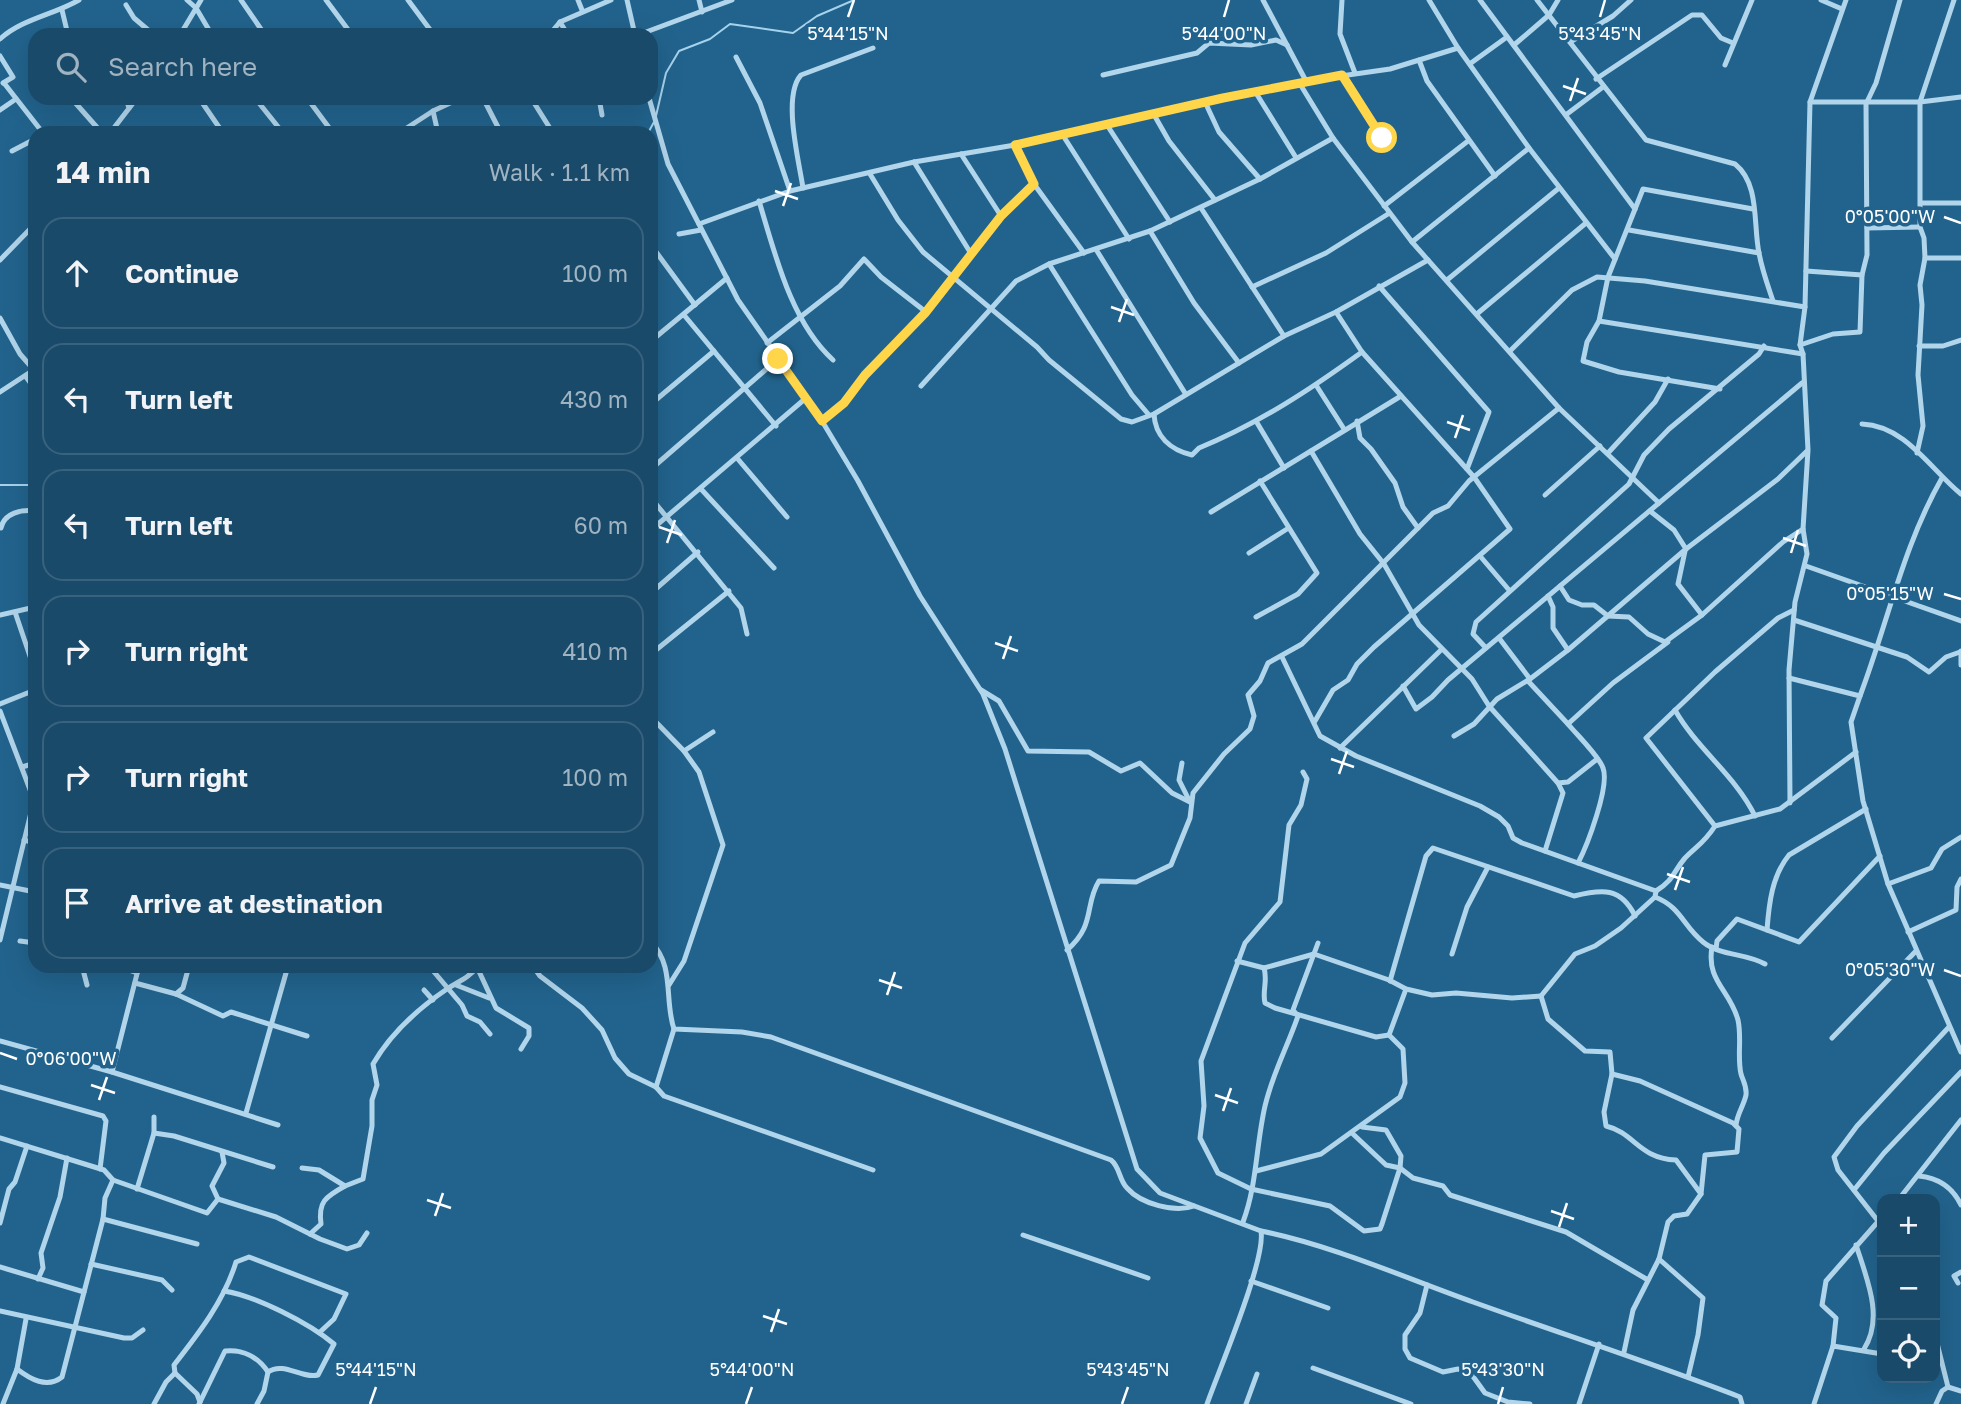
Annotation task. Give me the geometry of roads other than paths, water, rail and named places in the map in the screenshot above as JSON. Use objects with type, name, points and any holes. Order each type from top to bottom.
[{"type":"street","points":[[0,39],[13,28],[62,10],[79,0]]},
{"type":"street","points":[[187,0],[196,8],[208,28]]},
{"type":"street","points":[[184,28],[201,0]]},
{"type":"street","points":[[242,0],[260,28]]},
{"type":"street","points":[[326,0],[347,28]]},
{"type":"street","points":[[408,0],[429,28]]},
{"type":"street","points":[[578,0],[582,10]]},
{"type":"street","points":[[555,28],[560,22],[582,10],[611,0]]},
{"type":"street","points":[[626,0],[634,28]]},
{"type":"street","points":[[699,0],[702,12]]},
{"type":"street","points":[[656,28],[732,0]]},
{"type":"street","points":[[1263,0],[1333,138],[1388,214],[1511,350],[1559,408],[1660,503]]},
{"type":"street","points":[[1342,0],[1340,34],[1355,73]]},
{"type":"street","points":[[1429,0],[1444,19],[1458,48],[1559,188],[1615,259]]},
{"type":"street","points":[[1480,0],[1635,209]]},
{"type":"street","points":[[1537,0],[1646,141],[1735,164],[1745,172],[1751,184],[1759,253],[1773,302]]},
{"type":"street","points":[[1514,45],[1549,15],[1558,0]]},
{"type":"street","points":[[1570,42],[1613,16],[1631,0]]},
{"type":"street","points":[[1725,65],[1752,0]]},
{"type":"street","points":[[1821,0],[1842,9]]},
{"type":"street","points":[[1790,803],[1789,678],[1794,610],[1806,566],[1803,529],[1808,450],[1802,383],[1803,354],[1800,345],[1805,307],[1810,102],[1846,0]]},
{"type":"street","points":[[1800,345],[1833,334],[1860,332],[1862,275],[1867,255],[1866,104],[1876,83],[1899,0]]},
{"type":"street","points":[[1917,453],[1923,426],[1918,375],[1922,306],[1920,285],[1925,258],[1924,238],[1920,227],[1920,102],[1954,0]]},
{"type":"street","points":[[126,5],[134,18],[146,28]]},
{"type":"street","points":[[62,10],[66,28]]},
{"type":"street","points":[[1597,79],[1692,15],[1702,15],[1721,38],[1733,43]]},
{"type":"street","points":[[560,22],[564,28]]},
{"type":"street","points":[[1471,63],[1507,37]]},
{"type":"street","points":[[1103,75],[1197,53],[1209,43],[1251,45],[1276,40],[1287,45]]},
{"type":"street","points":[[803,188],[791,103],[794,82],[801,75],[873,48]]},
{"type":"street","points":[[679,234],[790,191],[914,162],[1015,145],[1205,102],[1342,75],[1390,69],[1458,48]]},
{"type":"street","points":[[0,56],[13,77],[2,84],[37,126]]},
{"type":"street","points":[[736,57],[760,103],[790,191]]},
{"type":"street","points":[[1419,60],[1427,81],[1495,176]]},
{"type":"street","points":[[1342,75],[1382,138]]},
{"type":"street","points":[[1567,114],[1603,87]]},
{"type":"street","points":[[1256,93],[1295,156]]},
{"type":"street","points":[[1810,102],[1866,104],[1961,97]]},
{"type":"street","points":[[0,110],[16,99]]},
{"type":"street","points":[[1205,102],[1219,132],[1259,179]]},
{"type":"street","points":[[77,105],[96,126]]},
{"type":"street","points":[[116,126],[132,105]]},
{"type":"street","points":[[204,105],[218,126]]},
{"type":"street","points":[[260,105],[277,126]]},
{"type":"street","points":[[312,105],[328,126]]},
{"type":"street","points":[[409,126],[446,105]]},
{"type":"street","points":[[487,105],[497,126]]},
{"type":"street","points":[[536,105],[549,126]]},
{"type":"street","points":[[600,105],[602,115]]},
{"type":"street","points":[[651,105],[657,126]]},
{"type":"street","points":[[433,111],[436,126]]},
{"type":"street","points":[[1153,113],[1169,141],[1215,200]]},
{"type":"street","points":[[1107,125],[1170,222]]},
{"type":"street","points":[[658,130],[668,164],[727,278],[767,343],[822,421],[870,501],[920,596],[981,690],[1006,749],[1137,1169],[1160,1193],[1261,1231],[1307,1240],[1427,1285],[1624,1352],[1740,1397],[1742,1404]]},
{"type":"street","points":[[1062,134],[1129,239]]},
{"type":"street","points":[[921,386],[1016,281],[1049,264],[1097,251],[1170,222],[1259,179],[1295,156],[1333,138]]},
{"type":"street","points":[[1384,206],[1468,141]]},
{"type":"street","points":[[12,150],[28,142]]},
{"type":"street","points":[[1015,145],[1034,184],[1084,253]]},
{"type":"street","points":[[1412,242],[1530,148]]},
{"type":"street","points":[[961,153],[1001,216]]},
{"type":"street","points":[[914,162],[970,252]]},
{"type":"street","points":[[870,174],[898,220],[923,252],[1121,419],[1132,422],[1151,414],[1284,336],[1336,312],[1427,260]]},
{"type":"street","points":[[822,421],[844,403],[865,375],[926,312],[970,252],[1034,184]]},
{"type":"street","points":[[1447,280],[1559,188]]},
{"type":"street","points":[[1720,389],[1619,372],[1583,361],[1587,342],[1599,321],[1608,277],[1629,230],[1643,189],[1753,209]]},
{"type":"street","points":[[759,201],[786,288],[803,316],[805,328],[833,360]]},
{"type":"street","points":[[1921,203],[1961,203]]},
{"type":"street","points":[[1201,208],[1284,336]]},
{"type":"street","points":[[1252,287],[1326,253],[1388,214]]},
{"type":"street","points":[[1478,313],[1586,223]]},
{"type":"street","points":[[1867,228],[1920,227]]},
{"type":"street","points":[[1629,230],[1759,253]]},
{"type":"street","points":[[0,260],[28,231]]},
{"type":"street","points":[[1150,231],[1194,303],[1239,363]]},
{"type":"street","points":[[1097,251],[1185,393]]},
{"type":"street","points":[[658,255],[695,305]]},
{"type":"street","points":[[1925,258],[1961,258]]},
{"type":"street","points":[[767,343],[840,286],[864,259],[881,277],[926,312]]},
{"type":"street","points":[[1049,264],[1132,395],[1151,414],[1162,440],[1192,455],[1199,448],[1256,421],[1317,384],[1362,352]]},
{"type":"street","points":[[1806,271],[1862,275]]},
{"type":"street","points":[[1511,350],[1572,290],[1586,281],[1608,277],[1805,307]]},
{"type":"street","points":[[658,335],[727,278]]},
{"type":"street","points":[[1379,286],[1489,412],[1467,469]]},
{"type":"street","points":[[1315,721],[1333,690],[1348,680],[1357,664],[1510,528],[1474,477],[1362,352],[1336,312]]},
{"type":"street","points":[[684,315],[776,426]]},
{"type":"street","points":[[0,318],[28,363]]},
{"type":"street","points":[[1599,321],[1803,354]]},
{"type":"street","points":[[1919,346],[1943,345],[1961,340]]},
{"type":"street","points":[[1486,648],[1473,634],[1472,628],[1509,590],[1632,479],[1650,448],[1720,389],[1764,346]]},
{"type":"street","points":[[658,398],[714,351]]},
{"type":"street","points":[[658,463],[778,359]]},
{"type":"street","points":[[0,392],[26,377],[28,380]]},
{"type":"street","points":[[1608,453],[1655,402],[1668,379]]},
{"type":"street","points":[[1403,687],[1416,709],[1802,383]]},
{"type":"street","points":[[1317,384],[1344,429]]},
{"type":"street","points":[[1211,512],[1401,396]]},
{"type":"street","points":[[658,524],[806,398]]},
{"type":"street","points":[[1190,802],[1193,793],[1224,754],[1248,732],[1254,716],[1248,695],[1260,681],[1268,663],[1302,644],[1433,513],[1448,506],[1474,477],[1559,408]]},
{"type":"street","points":[[1256,421],[1284,468]]},
{"type":"street","points":[[1357,421],[1360,438],[1395,484],[1404,507],[1418,528]]},
{"type":"street","points":[[1862,424],[1903,437],[1961,494]]},
{"type":"street","points":[[1545,495],[1600,446]]},
{"type":"street","points":[[1454,736],[1474,724],[1489,706],[1568,650],[1686,549],[1778,479],[1808,450]]},
{"type":"street","points":[[1311,451],[1360,534],[1384,564],[1425,633],[1464,669],[1489,706],[1558,783],[1563,793],[1545,851]]},
{"type":"street","points":[[737,458],[788,517]]},
{"type":"street","points":[[1942,478],[1908,546],[1879,647],[1851,722],[1866,809],[1888,884],[1915,952],[1961,1052]]},
{"type":"street","points":[[1256,617],[1298,594],[1317,573],[1287,529],[1260,481]]},
{"type":"street","points":[[701,489],[774,568]]},
{"type":"street","points":[[658,506],[741,608],[747,634]]},
{"type":"street","points":[[1,527],[8,516],[20,510],[28,511]]},
{"type":"street","points":[[1650,511],[1674,530],[1686,549],[1678,584],[1702,615]]},
{"type":"street","points":[[1249,553],[1287,529]]},
{"type":"street","points":[[1568,724],[1613,683],[1702,615],[1783,542],[1803,529]]},
{"type":"street","points":[[658,587],[698,552]]},
{"type":"street","points":[[1480,556],[1509,590]]},
{"type":"street","points":[[1806,566],[1961,621]]},
{"type":"street","points":[[1560,586],[1565,598],[1582,605],[1594,605],[1608,616],[1629,617],[1659,641],[1670,640]]},
{"type":"street","points":[[658,648],[729,591]]},
{"type":"street","points":[[1548,596],[1553,607],[1553,628],[1568,650]]},
{"type":"street","points":[[0,615],[28,609]]},
{"type":"street","points":[[1715,826],[1645,740],[1778,618],[1794,610]]},
{"type":"street","points":[[15,612],[28,650]]},
{"type":"street","points":[[1794,620],[1907,657],[1929,672],[1946,657],[1961,652],[1961,665]]},
{"type":"street","points":[[1499,638],[1529,680],[1603,768],[1604,787],[1592,835],[1578,863]]},
{"type":"street","points":[[1340,748],[1442,649]]},
{"type":"street","points":[[1282,657],[1315,721],[1315,731],[1320,736],[1340,748],[1480,806],[1499,817],[1508,826],[1513,838],[1655,894],[1672,904],[1703,942],[1714,948],[1751,956],[1765,964]]},
{"type":"street","points":[[1789,678],[1860,696]]},
{"type":"street","points":[[981,690],[999,701],[1028,751],[1094,753],[1111,768],[1121,771],[1140,763],[1172,793],[1190,802]]},
{"type":"street","points":[[0,704],[28,693]]},
{"type":"street","points":[[1675,710],[1692,735],[1740,787],[1755,816]]},
{"type":"street","points":[[0,711],[28,784]]},
{"type":"street","points":[[658,724],[684,751],[702,778],[723,845],[684,961],[669,985]]},
{"type":"street","points":[[684,751],[713,732]]},
{"type":"street","points":[[1541,996],[1575,954],[1595,946],[1634,916],[1670,883],[1686,858],[1706,841],[1715,826],[1780,809],[1856,752]]},
{"type":"street","points":[[1558,783],[1568,782],[1596,760]]},
{"type":"street","points":[[1067,950],[1077,942],[1085,927],[1099,881],[1136,882],[1171,865],[1192,812],[1179,780],[1182,763]]},
{"type":"street","points":[[22,767],[28,765]]},
{"type":"street","points":[[1303,772],[1307,779],[1301,805],[1289,825],[1280,902],[1252,934],[1237,961],[1201,1061],[1204,1106],[1200,1138],[1218,1173],[1251,1189],[1291,1199],[1319,1202],[1340,1212],[1364,1231],[1371,1232],[1380,1229],[1382,1224],[1400,1168],[1401,1156],[1390,1133],[1362,1127]]},
{"type":"street","points":[[1767,930],[1769,903],[1781,866],[1789,855],[1866,809]]},
{"type":"street","points":[[0,940],[28,824]]},
{"type":"street","points":[[1888,884],[1931,868],[1942,849],[1961,838]]},
{"type":"street","points":[[24,840],[28,841]]},
{"type":"street","points":[[1391,981],[1426,856],[1433,848],[1574,896],[1597,890],[1613,893],[1628,901],[1634,916]]},
{"type":"street","points":[[1624,1352],[1633,1310],[1659,1259],[1668,1222],[1675,1216],[1687,1214],[1700,1194],[1705,1155],[1737,1152],[1738,1110],[1746,1095],[1740,1069],[1738,1022],[1730,998],[1714,978],[1710,962],[1717,941],[1737,919],[1799,942],[1880,856]]},
{"type":"street","points":[[1452,954],[1467,907],[1488,867]]},
{"type":"street","points":[[1909,932],[1956,910],[1957,887],[1961,879]]},
{"type":"street","points":[[0,885],[28,891]]},
{"type":"street","points":[[20,941],[28,942]]},
{"type":"street","points":[[1298,1016],[1293,1010],[1318,943]]},
{"type":"street","points":[[656,1087],[674,1030],[669,985],[658,948]]},
{"type":"street","points":[[1832,1038],[1915,952]]},
{"type":"street","points":[[1237,961],[1264,968],[1314,954],[1391,981],[1406,989],[1440,996],[1541,996]]},
{"type":"street","points":[[1264,968],[1267,980],[1265,1003],[1298,1016],[1376,1037],[1389,1035]]},
{"type":"street","points":[[83,973],[86,985]]},
{"type":"street","points":[[111,1072],[137,973]]},
{"type":"street","points":[[176,994],[183,988],[187,973]]},
{"type":"street","points":[[246,1113],[274,1025],[286,973]]},
{"type":"street","points":[[434,973],[462,1005],[467,1016],[480,1022],[490,1034]]},
{"type":"street","points":[[310,1234],[321,1224],[318,1208],[324,1198],[363,1178],[372,1126],[372,1100],[377,1085],[373,1064],[388,1038],[469,973]]},
{"type":"street","points":[[480,973],[489,998],[496,1008],[529,1028],[529,1036],[521,1049]]},
{"type":"street","points":[[538,973],[582,1008],[603,1030],[615,1058],[629,1073],[656,1087],[664,1096],[873,1170]]},
{"type":"street","points":[[135,983],[176,994],[211,1013],[223,1016],[231,1012],[307,1036]]},
{"type":"street","points":[[456,984],[489,998]]},
{"type":"street","points":[[1389,1035],[1406,989]]},
{"type":"street","points":[[424,990],[433,1000]]},
{"type":"street","points":[[1541,996],[1548,1019],[1585,1051],[1610,1052],[1612,1074],[1604,1112],[1606,1126],[1618,1129],[1641,1150],[1661,1159],[1676,1160],[1700,1194]]},
{"type":"street","points":[[1243,1222],[1256,1171],[1265,1105],[1281,1051],[1289,1042],[1298,1016]]},
{"type":"street","points":[[1877,1216],[1838,1170],[1834,1157],[1841,1144],[1949,1027]]},
{"type":"street","points":[[674,1030],[742,1032],[771,1037],[1111,1160],[1125,1185],[1134,1194],[1180,1211],[1194,1206]]},
{"type":"street","points":[[1256,1171],[1321,1154],[1353,1134],[1400,1097],[1404,1089],[1403,1049],[1389,1035]]},
{"type":"street","points":[[0,1041],[111,1072],[278,1125]]},
{"type":"street","points":[[1854,1190],[1884,1153],[1961,1072]]},
{"type":"street","points":[[1612,1074],[1640,1081],[1736,1125]]},
{"type":"street","points":[[0,1087],[103,1116],[106,1121],[100,1169]]},
{"type":"street","points":[[137,1189],[154,1133],[154,1117]]},
{"type":"street","points":[[1903,1194],[1961,1120]]},
{"type":"street","points":[[154,1133],[174,1136],[272,1167]]},
{"type":"street","points":[[1353,1134],[1386,1165],[1400,1168],[1412,1178],[1443,1186],[1450,1195],[1566,1232],[1648,1280]]},
{"type":"street","points":[[0,1138],[100,1169],[113,1180],[207,1213],[218,1199]]},
{"type":"street","points":[[0,1223],[9,1189],[15,1182],[27,1146]]},
{"type":"street","points":[[222,1152],[224,1163],[212,1186],[218,1199],[276,1217],[347,1249],[359,1245],[367,1233]]},
{"type":"street","points":[[38,1279],[43,1268],[41,1253],[60,1197],[67,1158]]},
{"type":"street","points":[[302,1168],[319,1170],[345,1186]]},
{"type":"street","points":[[1919,1176],[1933,1178],[1944,1185],[1955,1193],[1961,1205]]},
{"type":"street","points":[[17,1368],[42,1383],[58,1381],[62,1377],[103,1219],[105,1198],[113,1180]]},
{"type":"street","points":[[1445,1202],[1450,1195]]},
{"type":"street","points":[[103,1219],[197,1244]]},
{"type":"street","points":[[1814,1404],[1833,1346],[1836,1318],[1822,1305],[1826,1281],[1877,1222]]},
{"type":"street","points":[[1207,1404],[1261,1249],[1261,1231]]},
{"type":"street","points":[[1023,1235],[1148,1278]]},
{"type":"street","points":[[1856,1245],[1876,1317],[1870,1339],[1864,1349]]},
{"type":"street","points":[[199,1403],[197,1394],[176,1373],[174,1365],[209,1320],[236,1262],[249,1257],[346,1294],[334,1319],[320,1332]]},
{"type":"street","points":[[1659,1259],[1703,1298],[1688,1377]]},
{"type":"street","points":[[91,1264],[162,1280],[172,1290]]},
{"type":"street","points":[[0,1267],[84,1292]]},
{"type":"street","points":[[1958,1283],[1954,1276],[1961,1272]]},
{"type":"street","points":[[1251,1281],[1328,1308]]},
{"type":"street","points":[[1427,1285],[1420,1313],[1405,1335],[1405,1349],[1410,1358],[1443,1372],[1458,1369],[1472,1376],[1485,1393],[1508,1402],[1530,1404]]},
{"type":"street","points":[[224,1290],[245,1294],[320,1332],[334,1344],[318,1375],[310,1377],[289,1369],[272,1368],[268,1372]]},
{"type":"street","points":[[0,1311],[73,1329],[132,1339],[143,1330]]},
{"type":"street","points":[[3,1404],[17,1368],[26,1319]]},
{"type":"street","points":[[1579,1404],[1599,1344]]},
{"type":"street","points":[[1833,1346],[1877,1353]]},
{"type":"street","points":[[199,1403],[225,1351],[235,1350],[259,1359],[268,1372],[267,1384],[257,1404]]},
{"type":"street","points":[[1940,1356],[1948,1387]]},
{"type":"street","points":[[1313,1368],[1411,1404]]},
{"type":"street","points":[[154,1404],[166,1382],[176,1373]]},
{"type":"street","points":[[1246,1404],[1256,1374]]},
{"type":"street","points":[[1948,1387],[1961,1391]]},
{"type":"street","points":[[1936,1404],[1942,1391],[1948,1387]]},
{"type":"waterway","points":[[656,116],[666,73],[679,51],[710,39],[730,24],[793,33],[817,16],[854,0]]},
{"type":"waterway","points":[[652,126],[654,122]]},
{"type":"waterway","points":[[0,485],[28,485]]}]
